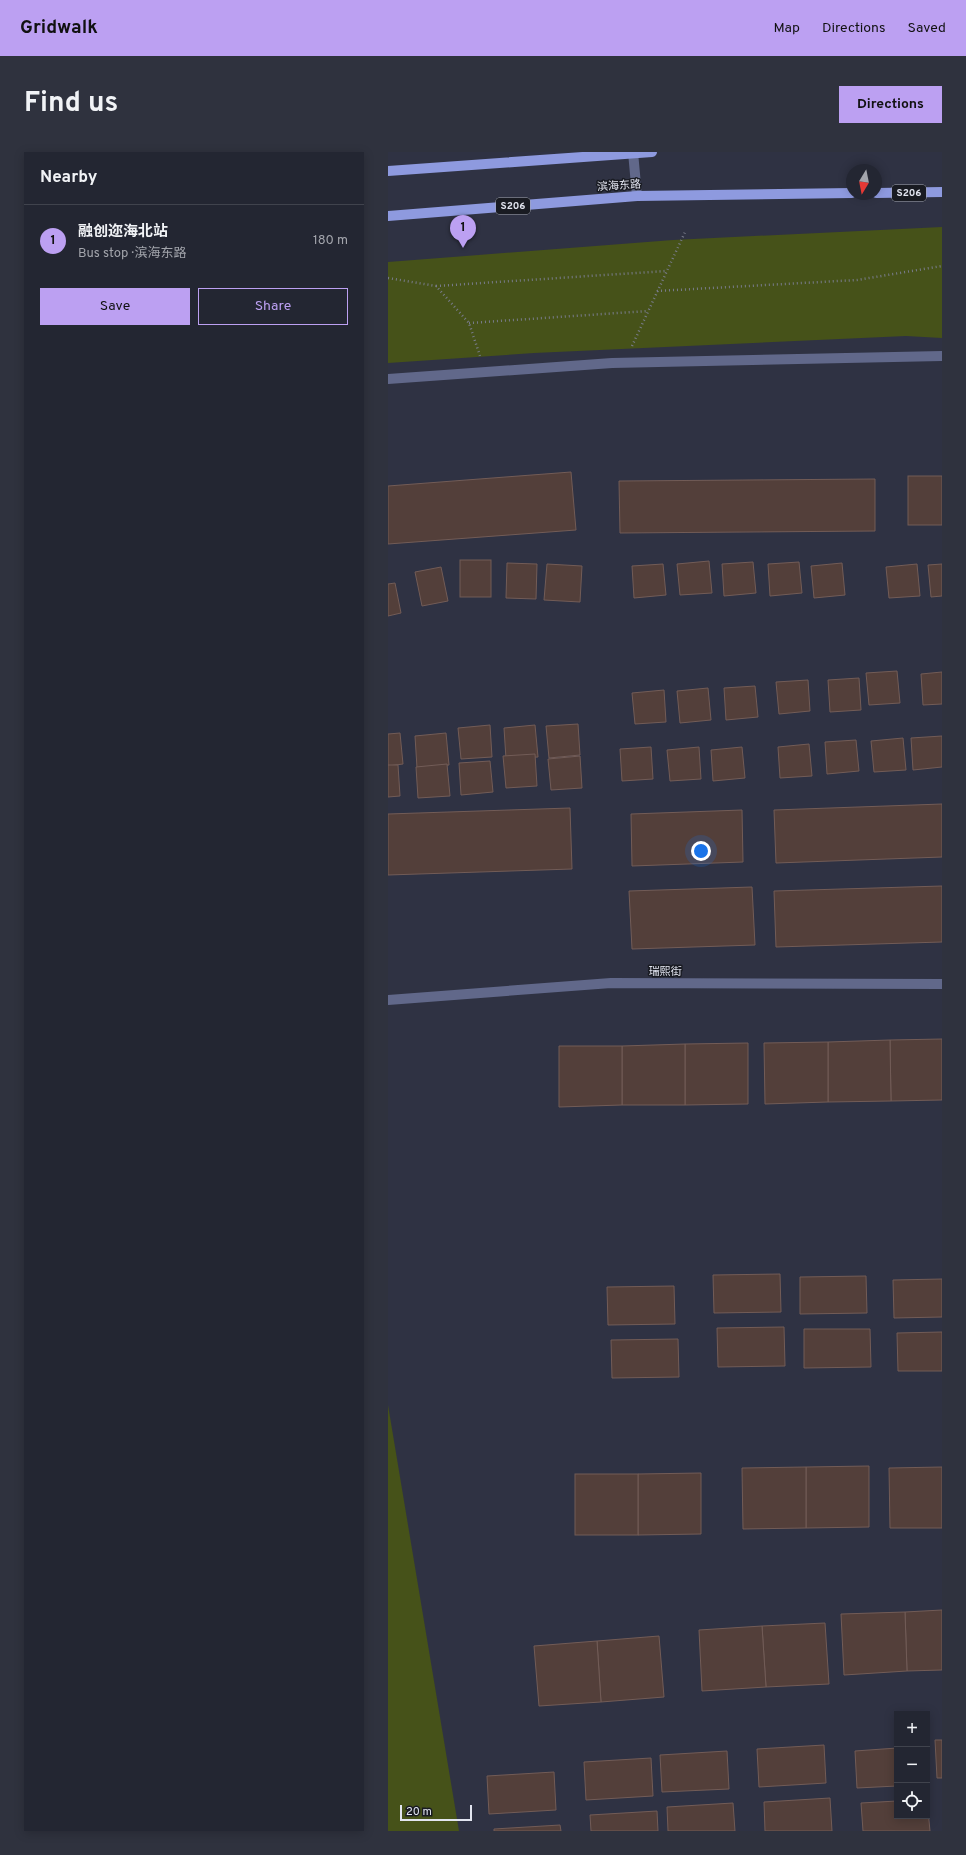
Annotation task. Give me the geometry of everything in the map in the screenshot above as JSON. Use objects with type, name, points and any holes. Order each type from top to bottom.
[{"type":"main road","points":[[388,171],[633,152],[652,152]]},
{"type":"main road","name":"S206","points":[[882,193],[942,192]]},
{"type":"main road","name":"滨海东路","points":[[388,216],[637,196],[846,193]]},
{"type":"street","points":[[633,152],[637,196]]},
{"type":"street","points":[[388,379],[612,363],[942,356]]},
{"type":"street","name":"瑞熙街","points":[[388,1000],[611,984],[942,984]]},
{"type":"path","points":[[630,351],[686,230]]},
{"type":"path","points":[[657,291],[857,280],[942,266]]},
{"type":"path","points":[[388,278],[436,286],[666,271]]},
{"type":"path","points":[[436,286],[469,323],[482,362]]},
{"type":"path","points":[[469,323],[648,311]]},
{"type":"green space","points":[[942,227],[942,338],[906,336],[534,353],[388,363],[388,262],[673,240]]},
{"type":"green space","points":[[388,1405],[459,1831],[388,1831]]},
{"type":"building","points":[[571,472],[576,530],[388,544],[388,486]]},
{"type":"building","points":[[908,476],[942,476],[942,525],[908,525]]},
{"type":"building","points":[[875,479],[875,531],[620,533],[619,481]]},
{"type":"building","points":[[460,560],[491,560],[491,597],[460,597]]},
{"type":"building","points":[[709,561],[712,593],[680,595],[677,564]]},
{"type":"building","points":[[753,562],[756,593],[724,596],[722,564]]},
{"type":"building","points":[[799,562],[802,593],[770,596],[768,564]]},
{"type":"building","points":[[507,563],[537,564],[536,599],[506,598]]},
{"type":"building","points":[[842,563],[845,595],[814,598],[811,566]]},
{"type":"building","points":[[547,564],[582,566],[580,602],[544,600]]},
{"type":"building","points":[[663,564],[666,595],[634,598],[632,566]]},
{"type":"building","points":[[917,564],[920,596],[889,598],[886,567]]},
{"type":"building","points":[[942,564],[942,596],[931,597],[928,565]]},
{"type":"building","points":[[441,567],[448,601],[422,606],[415,572]]},
{"type":"building","points":[[395,583],[401,613],[388,616],[388,584]]},
{"type":"building","points":[[897,671],[900,703],[869,705],[866,673]]},
{"type":"building","points":[[942,672],[942,704],[923,705],[921,674]]},
{"type":"building","points":[[859,678],[861,710],[830,712],[828,680]]},
{"type":"building","points":[[808,680],[810,711],[779,714],[776,682]]},
{"type":"building","points":[[755,686],[758,717],[726,720],[724,688]]},
{"type":"building","points":[[708,688],[711,720],[680,723],[677,691]]},
{"type":"building","points":[[664,690],[666,722],[635,724],[632,693]]},
{"type":"building","points":[[578,724],[580,755],[549,758],[546,726]]},
{"type":"building","points":[[490,725],[492,757],[461,759],[458,728]]},
{"type":"building","points":[[535,725],[538,757],[506,759],[504,728]]},
{"type":"building","points":[[400,733],[403,764],[388,766],[388,734]]},
{"type":"building","points":[[446,733],[449,765],[417,768],[415,736]]},
{"type":"building","points":[[942,736],[942,767],[913,770],[911,738]]},
{"type":"building","points":[[903,738],[906,770],[874,772],[871,741]]},
{"type":"building","points":[[856,740],[859,771],[827,774],[825,742]]},
{"type":"building","points":[[809,744],[812,776],[780,778],[778,747]]},
{"type":"building","points":[[651,747],[653,779],[622,781],[620,749]]},
{"type":"building","points":[[699,747],[701,779],[670,781],[667,750]]},
{"type":"building","points":[[742,747],[745,778],[713,781],[711,750]]},
{"type":"building","points":[[535,754],[537,786],[506,788],[503,756]]},
{"type":"building","points":[[580,756],[582,788],[551,790],[548,759]]},
{"type":"building","points":[[490,761],[493,792],[461,795],[459,763]]},
{"type":"building","points":[[447,764],[450,796],[418,798],[416,767]]},
{"type":"building","points":[[388,765],[398,765],[400,796],[388,797]]},
{"type":"building","points":[[942,804],[942,857],[776,863],[774,810]]},
{"type":"building","points":[[570,808],[572,869],[388,875],[388,814]]},
{"type":"building","points":[[742,810],[743,862],[632,866],[631,814]]},
{"type":"building","points":[[942,886],[942,942],[776,947],[774,891]]},
{"type":"building","points":[[752,887],[755,945],[632,949],[629,891]]},
{"type":"building","points":[[942,1039],[942,1100],[891,1101],[890,1040]]},
{"type":"building","points":[[890,1040],[891,1101],[828,1102],[828,1042]]},
{"type":"building","points":[[828,1042],[828,1102],[765,1104],[764,1043]]},
{"type":"building","points":[[748,1043],[748,1104],[685,1105],[685,1044]]},
{"type":"building","points":[[685,1044],[685,1105],[622,1105],[622,1046]]},
{"type":"building","points":[[559,1046],[622,1046],[622,1105],[559,1107]]},
{"type":"building","points":[[780,1274],[781,1312],[714,1313],[713,1275]]},
{"type":"building","points":[[866,1276],[867,1313],[800,1314],[800,1277]]},
{"type":"building","points":[[942,1279],[942,1317],[894,1318],[893,1280]]},
{"type":"building","points":[[674,1286],[675,1324],[608,1325],[607,1287]]},
{"type":"building","points":[[784,1327],[785,1366],[718,1367],[717,1328]]},
{"type":"building","points":[[804,1329],[870,1329],[871,1367],[804,1368]]},
{"type":"building","points":[[942,1332],[942,1371],[898,1371],[897,1333]]},
{"type":"building","points":[[678,1339],[679,1377],[612,1378],[611,1340]]},
{"type":"building","points":[[869,1466],[869,1527],[806,1528],[806,1467]]},
{"type":"building","points":[[806,1467],[806,1528],[743,1529],[742,1468]]},
{"type":"building","points":[[942,1467],[942,1528],[890,1528],[889,1468]]},
{"type":"building","points":[[701,1473],[701,1534],[638,1535],[638,1474]]},
{"type":"building","points":[[575,1474],[638,1474],[638,1535],[575,1535]]},
{"type":"building","points":[[942,1610],[942,1670],[907,1671],[905,1612]]},
{"type":"building","points":[[905,1612],[907,1671],[844,1675],[841,1614]]},
{"type":"building","points":[[825,1623],[829,1684],[766,1687],[762,1626]]},
{"type":"building","points":[[762,1626],[766,1687],[702,1691],[699,1630]]},
{"type":"building","points":[[659,1636],[664,1697],[601,1702],[597,1641]]},
{"type":"building","points":[[597,1641],[601,1702],[539,1706],[534,1646]]},
{"type":"building","points":[[935,1740],[942,1740],[942,1778],[937,1778]]},
{"type":"building","points":[[824,1745],[826,1783],[759,1787],[757,1749]]},
{"type":"building","points":[[894,1748],[894,1786],[857,1788],[855,1751]]},
{"type":"building","points":[[727,1751],[729,1789],[662,1792],[660,1755]]},
{"type":"building","points":[[651,1758],[653,1796],[586,1800],[584,1762]]},
{"type":"building","points":[[554,1772],[556,1810],[489,1814],[487,1776]]},
{"type":"building","points":[[830,1798],[832,1831],[765,1831],[764,1802]]},
{"type":"building","points":[[894,1801],[894,1819],[929,1819],[930,1831],[863,1831],[861,1803]]},
{"type":"building","points":[[733,1803],[735,1831],[668,1831],[667,1807]]},
{"type":"building","points":[[657,1811],[658,1831],[591,1831],[590,1815]]},
{"type":"building","points":[[560,1825],[561,1831],[494,1831],[494,1829]]},
{"type":"place","name":"融创迩海北站","points":[[463,248]]}]
